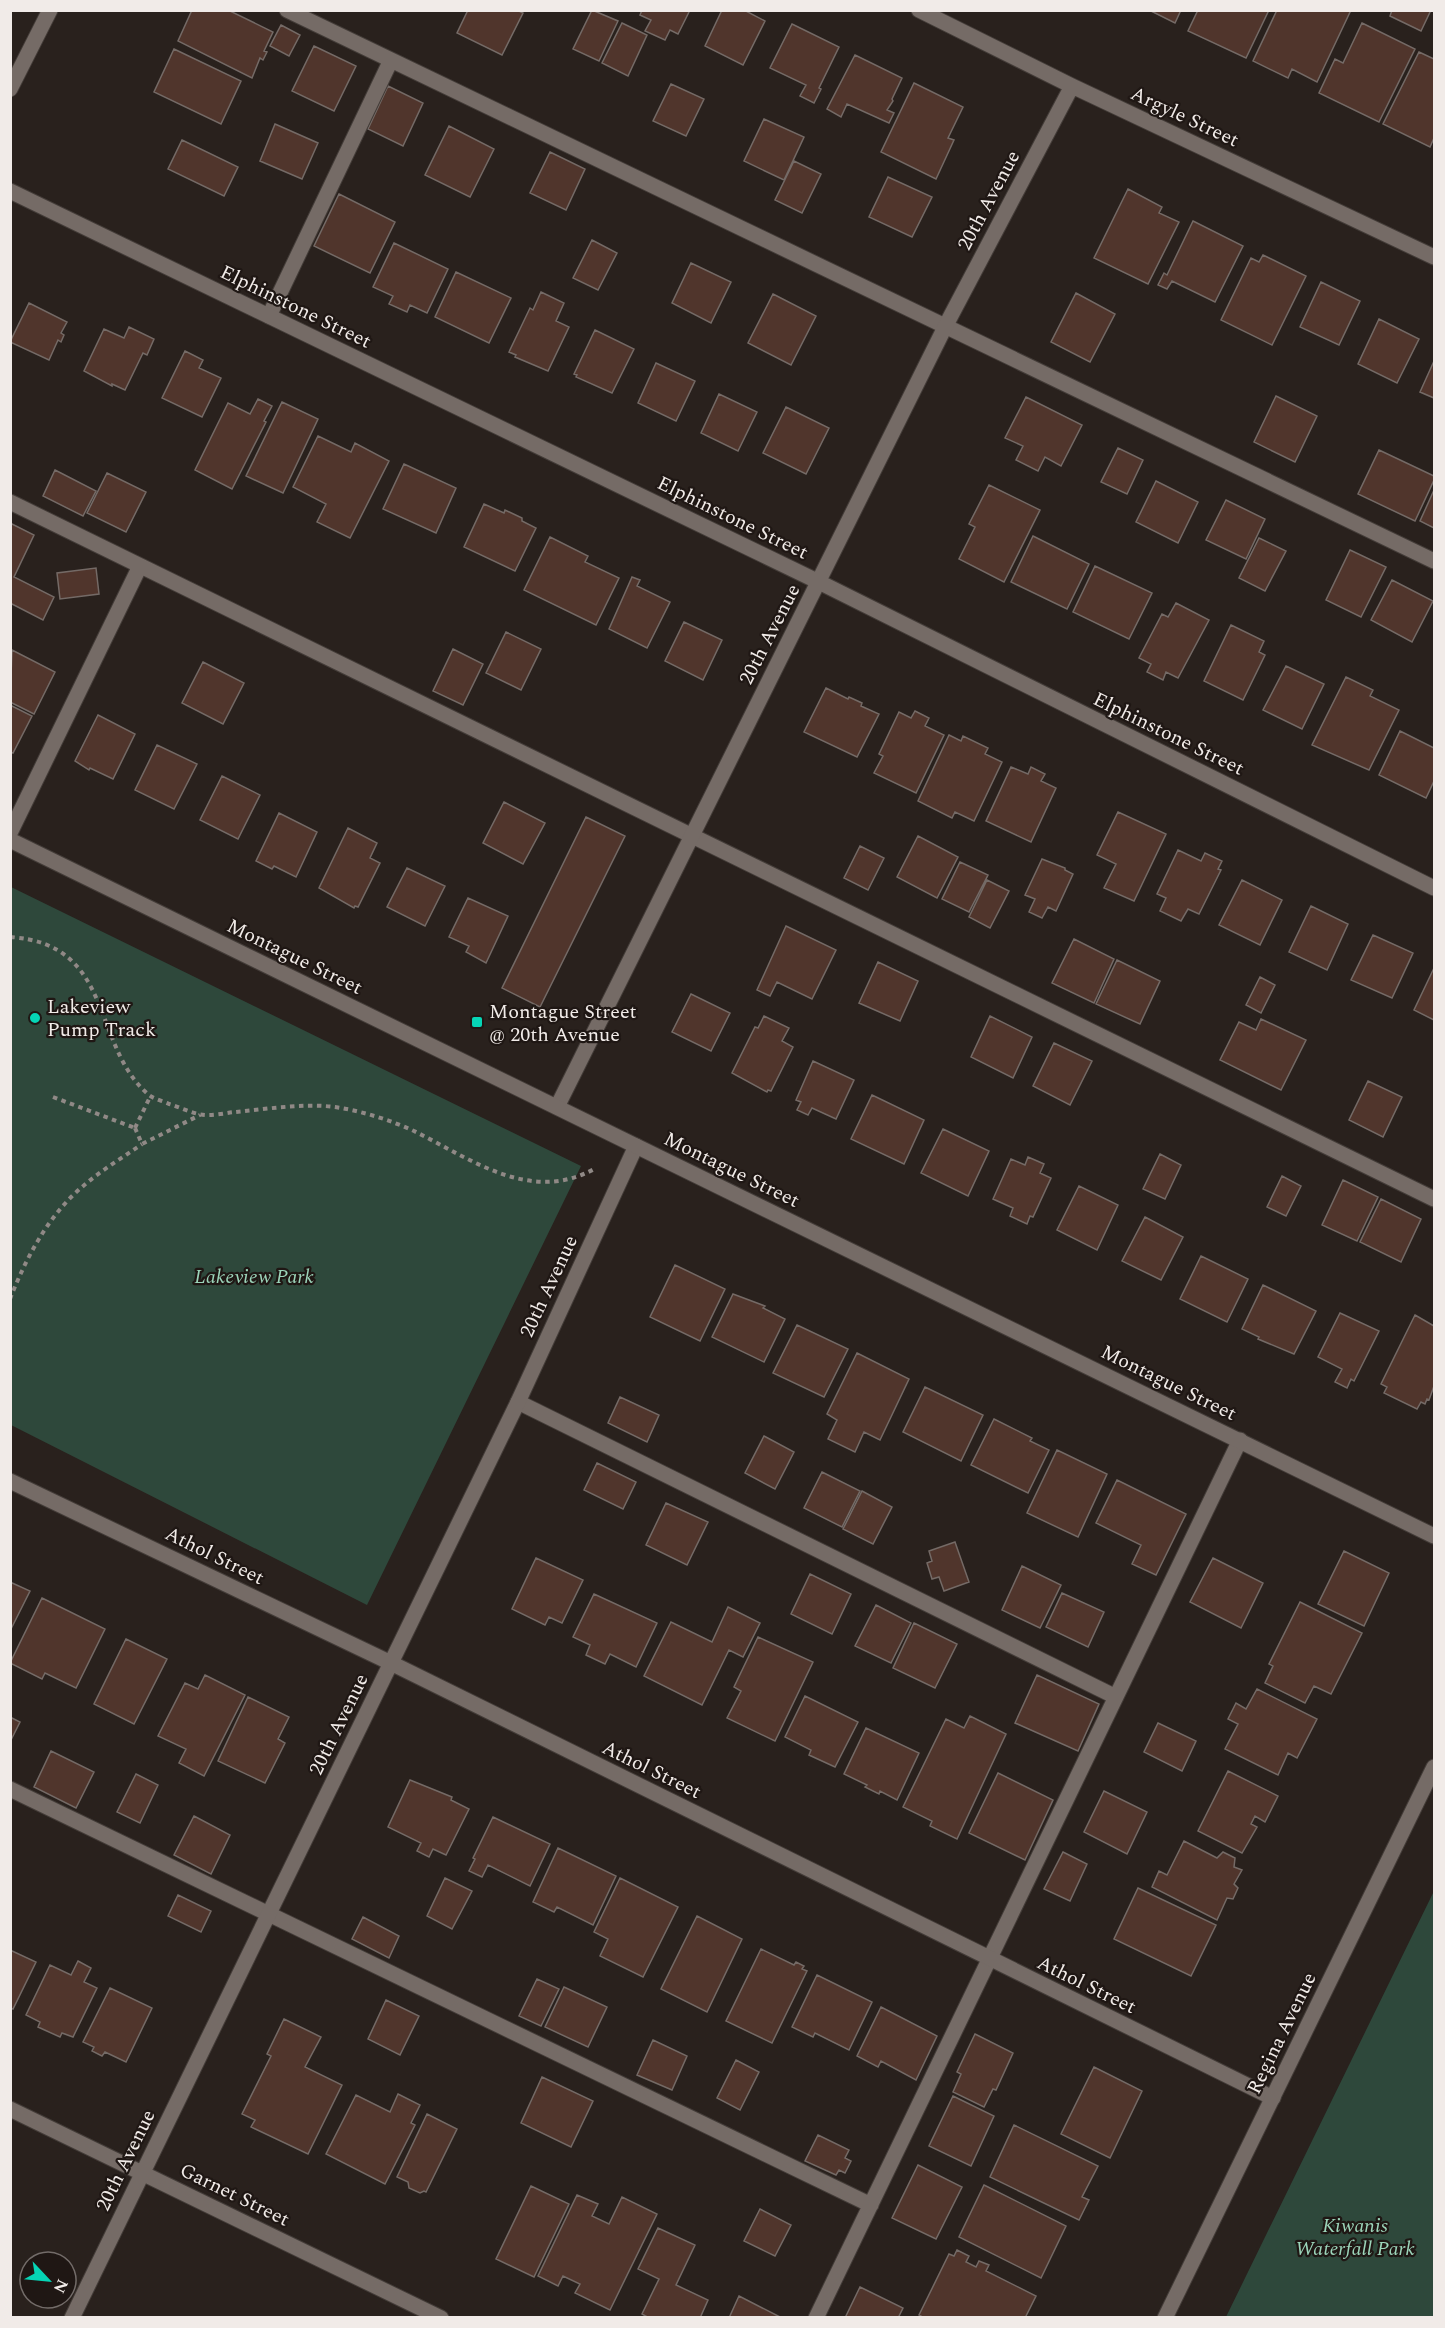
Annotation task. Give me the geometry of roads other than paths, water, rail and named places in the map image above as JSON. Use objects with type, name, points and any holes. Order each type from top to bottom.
[{"type":"street","points":[[10,89],[50,10]]},
{"type":"street","points":[[287,10],[1434,561]]},
{"type":"street","name":"Argyle Street","points":[[919,10],[1072,86],[1434,255]]},
{"type":"street","points":[[269,316],[391,60]]},
{"type":"street","name":"20th Avenue","points":[[557,1107],[946,325],[1072,86]]},
{"type":"street","name":"Elphinstone Street","points":[[10,191],[819,582],[1434,888]]},
{"type":"street","points":[[10,502],[1434,1199]]},
{"type":"street","points":[[10,833],[140,566]]},
{"type":"street","name":"Montague Street","points":[[10,840],[1434,1536]]},
{"type":"street","name":"20th Avenue","points":[[72,2318],[518,1402],[636,1146]]},
{"type":"street","points":[[518,1402],[1116,1697]]},
{"type":"street","points":[[816,2318],[1240,1440]]},
{"type":"street","name":"Athol Street","points":[[10,1481],[391,1663],[1272,2098]]},
{"type":"street","name":"Regina Avenue","points":[[1165,2318],[1434,1767]]},
{"type":"street","points":[[10,1789],[870,2205]]},
{"type":"street","name":"Garnet Street","points":[[10,2109],[441,2318]]},
{"type":"place","name":"Lakeview Pump Track","points":[[35,1018]]},
{"type":"place","name":"Montague Street @ 20th Avenue","points":[[477,1022]]},
{"type":"park label","name":"Lakeview Park","points":[[254,1276]]},
{"type":"park label","name":"Kiwanis Waterfall Park","points":[[1355,2236]]}]
